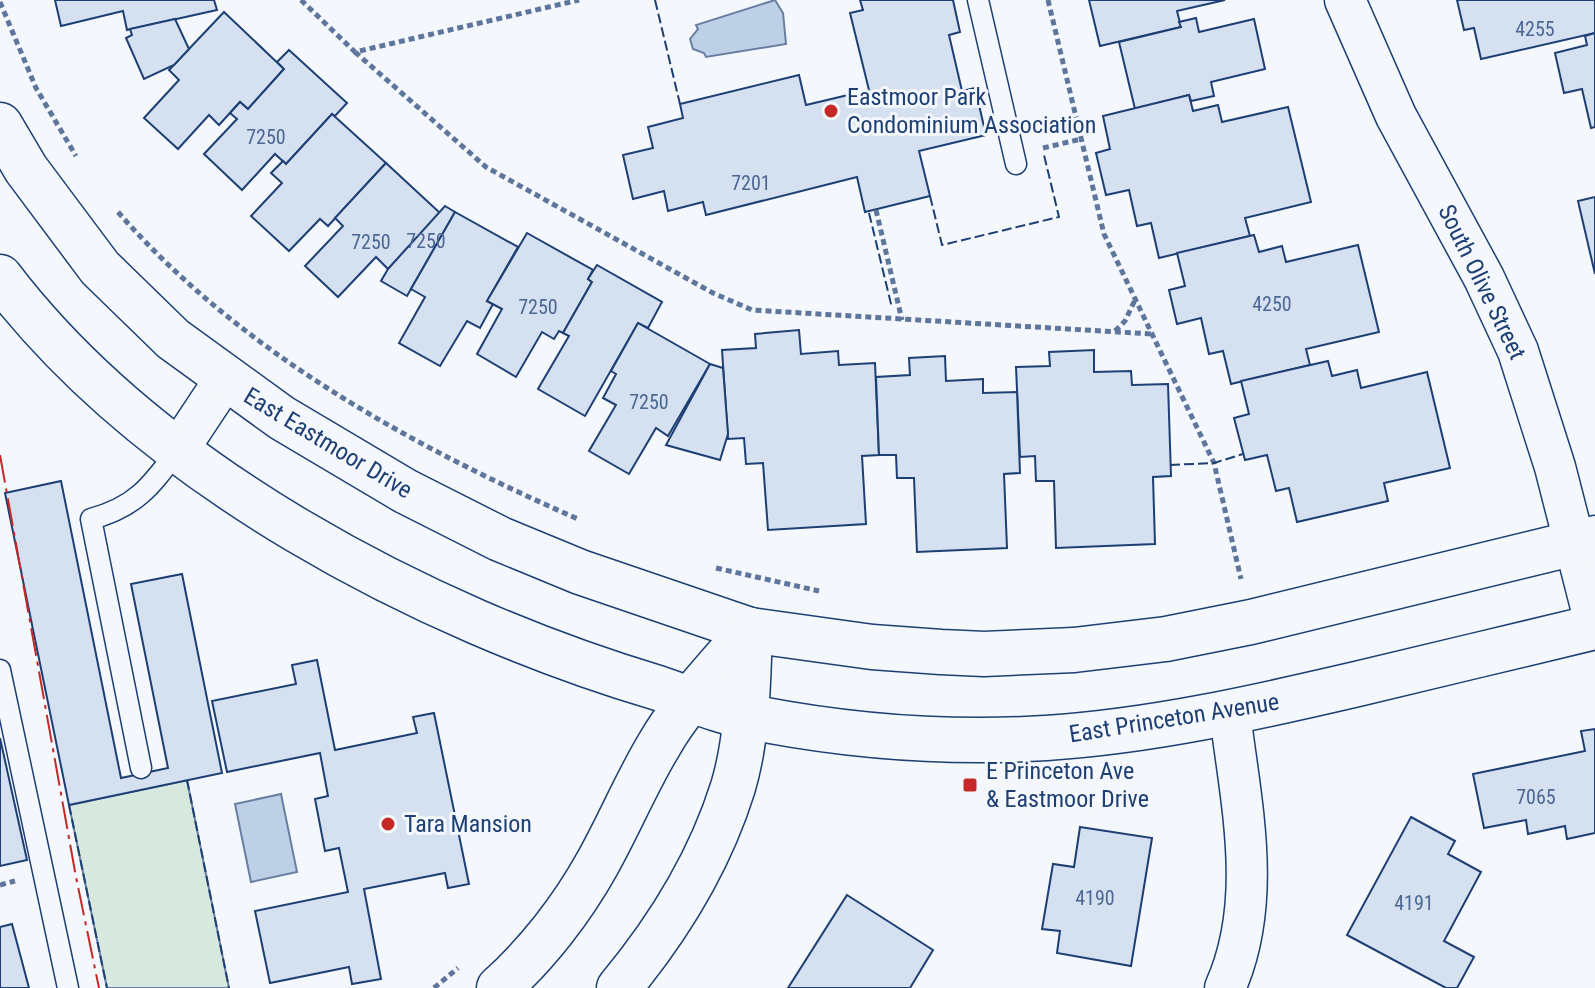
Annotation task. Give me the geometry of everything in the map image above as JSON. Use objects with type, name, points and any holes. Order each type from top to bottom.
[{"type":"main road","name":"East Eastmoor Drive","points":[[0,125],[26,169],[100,268],[159,327],[225,379],[282,418],[367,470],[463,522],[580,572],[750,630]]},
{"type":"main road","points":[[0,277],[45,333],[88,377],[178,450],[284,521],[426,598],[534,646],[746,717]]},
{"type":"main road","points":[[750,630],[872,647],[941,652],[984,654],[1074,650],[1166,639],[1251,622],[1586,540]]},
{"type":"main road","name":"East Princeton Avenue","points":[[746,717],[890,734],[978,739],[1081,735],[1230,714],[1595,625]]},
{"type":"main road","points":[[483,974],[538,946],[575,898],[602,855],[660,742],[750,630]]},
{"type":"main road","points":[[619,988],[662,933],[701,863],[733,786],[746,717],[750,630]]},
{"type":"street","name":"South Olive Street","points":[[1345,0],[1396,116],[1508,326],[1586,540],[1595,625]]},
{"type":"street","points":[[178,450],[225,379]]},
{"type":"street","points":[[1225,988],[1244,924],[1248,859],[1230,714]]},
{"type":"lane","points":[[978,0],[1016,164]]},
{"type":"lane","points":[[141,768],[91,519],[111,514],[141,496],[178,450]]},
{"type":"lane","points":[[0,670],[68,988]]},
{"type":"path","points":[[301,0],[355,52],[486,167],[713,293],[752,310],[1152,334]]},
{"type":"path","points":[[355,52],[579,0]]},
{"type":"path","points":[[1048,0],[1104,234],[1214,463],[1241,579],[1226,582]]},
{"type":"path","points":[[0,2],[36,88],[82,164]]},
{"type":"path","points":[[112,205],[148,245],[200,293],[327,387],[467,468],[583,521]]},
{"type":"path","points":[[876,210],[902,320]]},
{"type":"path","points":[[1114,332],[1125,321],[1135,300]]},
{"type":"path","points":[[714,567],[830,593]]},
{"type":"path","points":[[434,988],[483,974]]},
{"type":"shaded area","points":[[187,780],[229,988],[107,988],[69,805]]},
{"type":"water","points":[[775,0],[783,13],[786,44],[706,57],[693,49],[690,39],[698,29],[696,25]]},
{"type":"water","points":[[281,794],[297,872],[251,882],[235,804]]},
{"type":"building","points":[[55,0],[214,0],[217,10],[127,30],[123,11],[61,26]]},
{"type":"building","name":"Eastmoor Park Condominium Association","points":[[860,0],[953,0],[960,32],[949,35],[962,91],[975,88],[986,135],[919,151],[930,196],[865,212],[857,177],[706,215],[703,202],[668,211],[664,191],[633,199],[623,155],[653,148],[648,127],[683,118],[680,104],[799,75],[806,105],[869,90],[850,13],[863,10]]},
{"type":"building","points":[[1089,0],[1225,0],[1177,11],[1181,27],[1100,46]]},
{"type":"building","points":[[1457,0],[1595,0],[1595,33],[1481,59],[1474,28],[1464,30]]},
{"type":"building","points":[[224,12],[284,69],[248,109],[240,102],[219,125],[209,115],[178,149],[144,118],[179,80],[169,70]]},
{"type":"building","points":[[1196,18],[1199,32],[1254,19],[1265,69],[1211,82],[1214,96],[1191,101],[1189,95],[1135,109],[1119,42],[1181,27],[1179,22]]},
{"type":"building","points":[[175,19],[189,49],[174,65],[144,79],[126,38],[132,35],[130,29]]},
{"type":"building","points":[[1595,33],[1595,127],[1591,128],[1582,89],[1564,93],[1555,53],[1587,45],[1585,36]]},
{"type":"building","points":[[289,50],[347,103],[335,116],[332,114],[286,164],[275,154],[242,190],[204,154],[237,119],[230,113],[240,102],[248,109],[284,69],[277,62]]},
{"type":"building","points":[[1189,95],[1193,111],[1218,105],[1222,122],[1288,107],[1311,202],[1245,218],[1250,236],[1159,258],[1151,223],[1137,226],[1129,190],[1106,195],[1096,153],[1110,149],[1103,116]]},
{"type":"building","points":[[332,114],[386,163],[328,226],[320,219],[289,251],[251,216],[282,183],[271,173],[283,161],[286,164]]},
{"type":"building","points":[[386,163],[440,213],[388,269],[376,257],[338,297],[305,266],[343,226],[335,218]]},
{"type":"building","points":[[1595,197],[1595,274],[1578,201]]},
{"type":"building","points":[[445,206],[455,212],[407,296],[381,281],[388,269]]},
{"type":"building","points":[[455,212],[518,247],[487,301],[493,304],[480,328],[467,321],[440,366],[399,343],[425,297],[411,289]]},
{"type":"building","points":[[527,233],[593,270],[588,279],[592,282],[563,333],[559,331],[554,339],[542,332],[516,377],[477,354],[502,309],[487,301]]},
{"type":"building","points":[[1254,235],[1259,252],[1282,246],[1286,262],[1358,245],[1379,332],[1306,349],[1310,365],[1231,384],[1223,351],[1209,354],[1201,318],[1177,324],[1169,290],[1185,286],[1177,253]]},
{"type":"building","points":[[597,265],[662,302],[648,328],[638,323],[585,416],[538,389],[569,336],[563,333],[592,282],[588,279]]},
{"type":"building","points":[[638,323],[710,364],[668,436],[656,428],[629,474],[589,451],[616,405],[603,398],[616,374],[611,371]]},
{"type":"building","points":[[799,330],[801,354],[838,351],[839,365],[875,363],[879,455],[862,456],[866,524],[768,530],[763,463],[746,464],[744,438],[728,439],[722,350],[756,348],[755,334]]},
{"type":"building","points":[[1094,350],[1094,372],[1131,371],[1132,385],[1168,384],[1171,476],[1153,477],[1155,544],[1056,548],[1054,481],[1036,481],[1035,456],[1020,457],[1016,367],[1050,366],[1049,352]]},
{"type":"building","points":[[945,356],[946,381],[983,379],[983,393],[1017,392],[1020,473],[1004,474],[1007,548],[917,552],[914,478],[897,478],[896,455],[879,455],[876,377],[910,375],[909,358]]},
{"type":"building","points":[[1328,361],[1332,376],[1357,370],[1361,388],[1427,372],[1450,468],[1384,483],[1388,501],[1297,522],[1289,488],[1276,491],[1267,455],[1245,460],[1234,418],[1249,414],[1241,381]]},
{"type":"building","points":[[710,364],[723,368],[728,434],[720,460],[666,445]]},
{"type":"building","points":[[61,481],[121,778],[168,768],[131,584],[182,574],[222,773],[69,805],[5,493]]},
{"type":"building","name":"Tara Mansion","points":[[317,660],[335,750],[417,733],[413,717],[434,713],[469,884],[448,888],[445,873],[364,889],[381,979],[352,984],[349,967],[270,983],[255,911],[348,892],[339,848],[325,851],[315,799],[328,796],[320,753],[227,772],[212,701],[296,684],[292,665]]},
{"type":"building","points":[[1595,729],[1595,833],[1567,839],[1565,826],[1528,834],[1526,820],[1484,828],[1473,774],[1585,751],[1581,731]]},
{"type":"building","points":[[0,738],[27,860],[0,866]]},
{"type":"building","points":[[1411,817],[1455,841],[1448,854],[1481,872],[1444,941],[1474,957],[1457,988],[1446,988],[1347,935]]},
{"type":"building","points":[[1080,827],[1152,838],[1131,966],[1057,953],[1060,931],[1042,929],[1053,864],[1074,867]]},
{"type":"building","points":[[847,895],[933,950],[910,988],[788,988]]},
{"type":"building","points":[[12,924],[29,988],[0,988],[0,927]]},
{"type":"fence","points":[[655,0],[680,104]]},
{"type":"fence","points":[[930,196],[942,245],[1059,217],[1044,155]]},
{"type":"fence","points":[[869,213],[892,308]]},
{"type":"fence","points":[[1170,465],[1214,463],[1243,454]]},
{"type":"fence","points":[[187,780],[229,988]]},
{"type":"fence","points":[[69,805],[107,988]]},
{"type":"power","points":[[0,455],[99,988]]},
{"type":"place","name":"Eastmoor Park Condominium Association","points":[[831,111]]},
{"type":"place","name":"E Princeton Ave & Eastmoor Drive","points":[[970,785]]},
{"type":"place","name":"Tara Mansion","points":[[388,824]]}]
